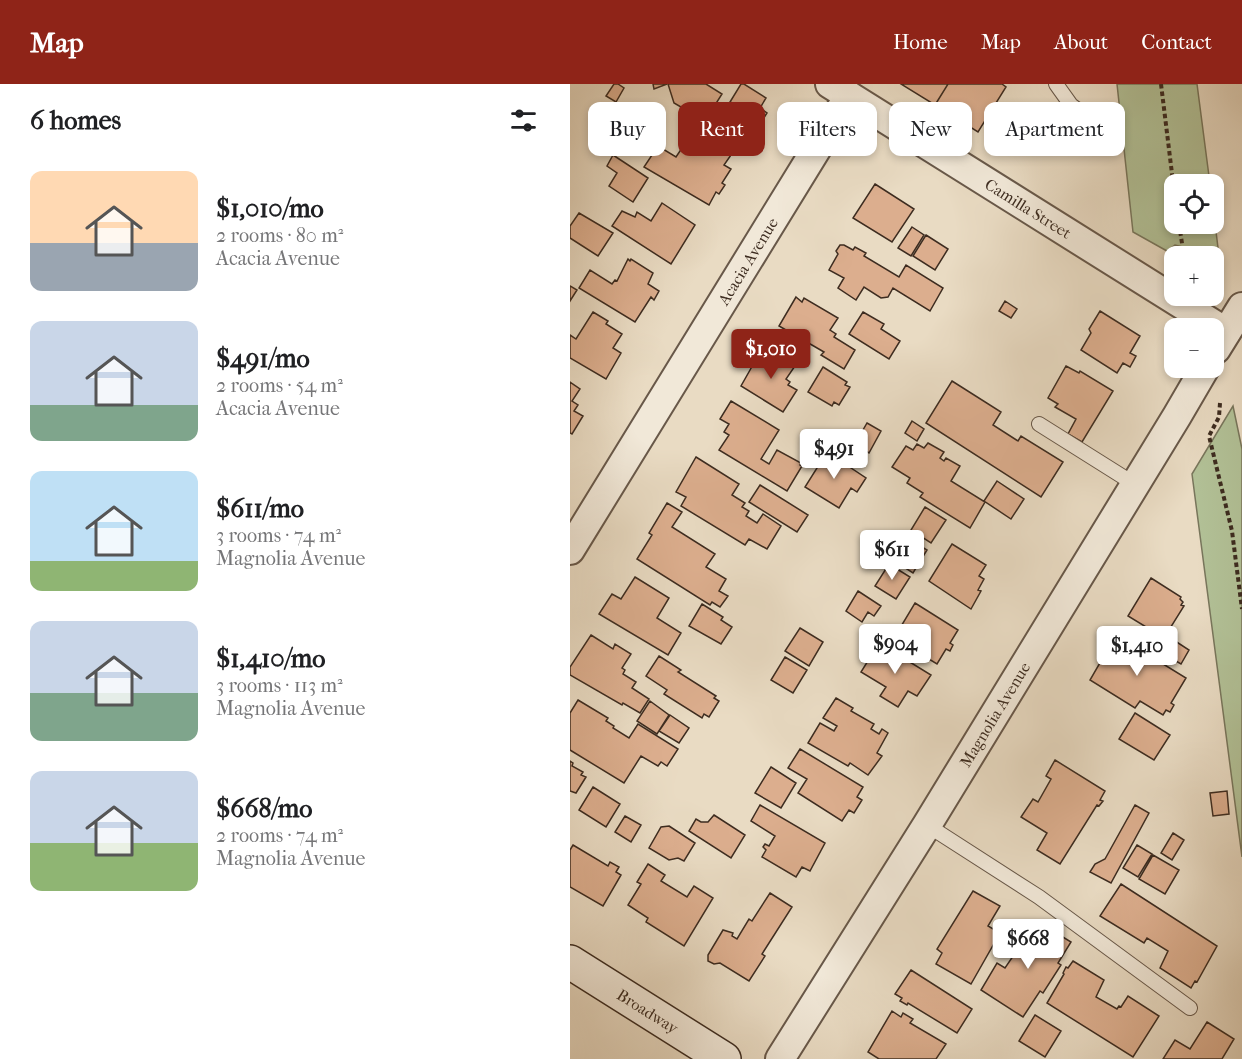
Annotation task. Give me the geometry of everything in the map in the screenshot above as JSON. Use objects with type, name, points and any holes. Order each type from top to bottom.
[{"type":"street","name":"Camilla Street","points":[[840,90],[1182,318]]},
{"type":"street","name":"Acacia Avenue","points":[[570,550],[840,90]]},
{"type":"street","points":[[1224,336],[1242,307]]},
{"type":"street","name":"Magnolia Avenue","points":[[780,1059],[927,825],[1199,378]]},
{"type":"street","name":"Broadway","points":[[570,962],[724,1059]]},
{"type":"lane","points":[[1056,84],[1069,102]]},
{"type":"lane","points":[[1039,424],[1136,484]]},
{"type":"lane","points":[[927,825],[1039,897],[1190,1008]]},
{"type":"path","points":[[1161,84],[1172,174]]},
{"type":"path","points":[[1220,397],[1219,417],[1209,436],[1232,531],[1242,609]]},
{"type":"green space","points":[[1117,84],[1197,84],[1209,174],[1164,174],[1164,234],[1216,234],[1218,246],[1175,245],[1164,246],[1164,249],[1133,232],[1125,156],[1125,102],[1119,102]]},
{"type":"green space","points":[[1233,406],[1242,449],[1242,857],[1192,474]]},
{"type":"building","points":[[614,84],[624,88],[616,102],[606,96]]},
{"type":"building","points":[[653,84],[667,84],[654,89]]},
{"type":"building","points":[[668,84],[706,84],[722,94],[717,102],[678,102],[678,105],[674,103]]},
{"type":"building","points":[[741,84],[766,98],[764,102],[730,102]]},
{"type":"building","points":[[901,84],[948,84],[937,102],[930,102]]},
{"type":"building","points":[[948,84],[1002,84],[1006,87],[997,102],[984,102],[984,122],[978,132],[972,128],[972,102],[937,102]]},
{"type":"building","points":[[666,151],[676,157],[678,154],[678,156],[730,156],[724,165],[731,169],[722,183],[725,185],[719,194],[716,192],[709,205],[644,167],[651,156],[666,156]]},
{"type":"building","points":[[615,156],[648,178],[633,202],[609,186],[617,173],[607,166]]},
{"type":"building","points":[[875,184],[914,209],[892,242],[853,218]]},
{"type":"building","points":[[662,203],[695,225],[671,264],[612,226],[622,211],[635,217],[637,212],[651,221]]},
{"type":"building","points":[[579,213],[613,233],[598,256],[570,238],[570,226]]},
{"type":"building","points":[[912,227],[924,235],[911,256],[898,248]]},
{"type":"building","points":[[926,235],[948,249],[935,270],[913,256]]},
{"type":"building","points":[[840,245],[853,250],[855,247],[866,253],[864,256],[899,277],[906,265],[943,288],[930,311],[893,288],[888,297],[881,298],[864,287],[856,300],[838,288],[844,278],[829,270]]},
{"type":"building","points":[[628,259],[653,273],[648,284],[659,291],[654,300],[651,297],[635,322],[579,288],[590,270],[612,284],[615,280],[617,281]]},
{"type":"building","points":[[570,286],[577,290],[570,301]]},
{"type":"building","points":[[796,297],[802,302],[804,298],[838,318],[830,330],[836,334],[834,337],[855,350],[844,369],[821,355],[824,352],[779,326]]},
{"type":"building","points":[[1005,301],[1017,309],[1011,318],[999,311]]},
{"type":"building","points":[[1100,311],[1140,336],[1130,353],[1136,356],[1130,367],[1123,363],[1117,373],[1081,350],[1091,333],[1089,329]]},
{"type":"building","points":[[593,312],[608,321],[606,324],[622,334],[613,348],[621,353],[606,379],[570,358],[570,335],[576,339]]},
{"type":"building","points":[[863,312],[884,324],[881,329],[900,341],[889,359],[849,334]]},
{"type":"building","points":[[767,348],[795,366],[786,379],[790,382],[788,385],[797,390],[783,412],[741,386],[754,363],[757,365]]},
{"type":"building","points":[[1066,366],[1079,373],[1080,371],[1113,391],[1082,442],[1068,434],[1076,419],[1055,407],[1058,404],[1048,398]]},
{"type":"building","points":[[823,367],[847,382],[845,385],[850,387],[839,405],[834,402],[832,406],[808,392]]},
{"type":"building","points":[[952,381],[1001,412],[993,425],[1018,441],[1021,436],[1063,462],[1041,497],[926,423]]},
{"type":"building","points":[[570,382],[580,389],[572,401],[578,405],[574,411],[583,416],[572,434],[570,433]]},
{"type":"building","points":[[731,401],[779,430],[761,459],[769,464],[777,450],[801,463],[802,466],[787,491],[719,450],[729,435],[724,432],[729,424],[720,419]]},
{"type":"building","points":[[912,421],[924,429],[917,441],[905,433]]},
{"type":"building","points":[[867,423],[881,431],[869,453],[855,444]]},
{"type":"building","points":[[928,443],[944,452],[940,458],[944,461],[946,458],[960,466],[951,481],[985,502],[970,528],[920,497],[923,493],[907,483],[910,478],[892,467],[906,446],[913,450],[917,444],[924,448]]},
{"type":"building","points":[[827,452],[866,478],[857,492],[851,488],[839,508],[805,487]]},
{"type":"building","points":[[696,457],[739,484],[732,495],[745,503],[742,507],[749,511],[746,516],[757,523],[763,514],[781,526],[767,549],[749,539],[745,545],[681,506],[686,497],[676,492]]},
{"type":"building","points":[[997,481],[1024,499],[1011,519],[984,501]]},
{"type":"building","points":[[760,485],[808,515],[797,532],[749,502]]},
{"type":"building","points":[[667,503],[682,512],[672,527],[715,554],[706,567],[726,579],[719,591],[728,596],[720,607],[712,602],[710,605],[637,559],[652,535],[649,533]]},
{"type":"building","points":[[925,507],[946,520],[931,543],[911,530]]},
{"type":"building","points":[[904,536],[927,550],[913,573],[890,558]]},
{"type":"building","points":[[952,544],[986,565],[979,576],[984,579],[978,590],[981,591],[971,609],[929,581]]},
{"type":"building","points":[[889,564],[910,577],[896,599],[875,586]]},
{"type":"building","points":[[635,577],[669,598],[657,618],[681,633],[668,655],[599,614],[612,594],[621,599]]},
{"type":"building","points":[[1151,578],[1181,597],[1183,602],[1181,605],[1184,606],[1164,638],[1128,616]]},
{"type":"building","points":[[858,591],[881,606],[874,616],[868,612],[862,622],[846,611]]},
{"type":"building","points":[[915,603],[958,630],[950,643],[953,645],[950,651],[946,649],[937,664],[894,638]]},
{"type":"building","points":[[702,604],[723,617],[721,620],[732,627],[721,644],[689,626]]},
{"type":"building","points":[[800,628],[823,642],[809,666],[785,651]]},
{"type":"building","points":[[591,635],[613,649],[615,644],[631,654],[622,668],[625,670],[623,674],[636,682],[632,688],[649,699],[640,713],[570,675],[570,667]]},
{"type":"building","points":[[1116,635],[1186,678],[1171,703],[1174,705],[1170,712],[1166,710],[1163,715],[1140,701],[1135,708],[1090,680]]},
{"type":"building","points":[[1169,637],[1189,650],[1181,664],[1160,652]]},
{"type":"building","points":[[879,643],[931,675],[917,696],[908,691],[898,707],[880,696],[886,687],[861,672]]},
{"type":"building","points":[[659,656],[681,670],[678,672],[716,696],[714,698],[719,701],[709,717],[704,714],[702,718],[664,694],[667,690],[646,676]]},
{"type":"building","points":[[785,657],[807,670],[793,693],[771,680]]},
{"type":"building","points":[[836,698],[853,708],[851,711],[874,724],[871,729],[879,734],[882,729],[888,733],[877,753],[882,756],[868,775],[850,763],[848,766],[808,743],[820,723],[834,731],[837,726],[823,718]]},
{"type":"building","points":[[578,700],[608,718],[606,721],[614,726],[613,728],[629,738],[638,724],[678,749],[667,766],[661,762],[658,766],[641,756],[624,783],[570,750],[570,713]]},
{"type":"building","points":[[650,701],[669,715],[657,734],[637,721]]},
{"type":"building","points":[[1135,713],[1170,735],[1154,760],[1119,739]]},
{"type":"building","points":[[670,715],[689,728],[679,743],[659,731]]},
{"type":"building","points":[[800,749],[863,787],[857,797],[862,800],[854,813],[849,810],[842,821],[798,793],[807,779],[788,768]]},
{"type":"building","points":[[1055,760],[1105,791],[1100,800],[1103,801],[1099,806],[1097,805],[1060,864],[1037,850],[1047,833],[1021,817],[1033,799],[1038,802],[1051,779],[1046,776]]},
{"type":"building","points":[[570,761],[573,763],[572,766],[583,772],[581,775],[586,777],[576,793],[570,791]]},
{"type":"building","points":[[771,767],[796,783],[781,808],[755,793]]},
{"type":"building","points":[[593,787],[620,804],[606,827],[579,810]]},
{"type":"building","points":[[1227,791],[1229,814],[1213,816],[1210,793]]},
{"type":"building","points":[[760,805],[825,843],[810,871],[802,867],[796,877],[762,857],[766,850],[763,847],[765,844],[769,846],[775,836],[751,821]]},
{"type":"building","points":[[1135,805],[1149,813],[1111,883],[1090,872],[1095,864],[1105,859]]},
{"type":"building","points":[[714,815],[745,835],[731,858],[689,831],[696,819],[708,822]]},
{"type":"building","points":[[625,816],[641,825],[631,842],[615,832]]},
{"type":"building","points":[[669,826],[695,843],[684,861],[678,858],[669,860],[649,848],[661,827]]},
{"type":"building","points":[[1173,833],[1184,840],[1172,860],[1161,853]]},
{"type":"building","points":[[573,845],[608,866],[610,862],[619,867],[616,872],[621,875],[603,906],[570,887],[570,850]]},
{"type":"building","points":[[1137,845],[1152,854],[1138,877],[1123,868]]},
{"type":"building","points":[[1153,855],[1179,870],[1165,894],[1139,879]]},
{"type":"building","points":[[648,864],[665,875],[661,881],[687,897],[694,886],[713,898],[684,946],[646,922],[648,918],[628,905],[641,884],[637,882]]},
{"type":"building","points":[[1121,884],[1217,946],[1197,982],[1195,981],[1191,988],[1160,968],[1168,951],[1147,938],[1144,943],[1100,916]]},
{"type":"building","points":[[973,891],[1000,906],[988,926],[1000,933],[971,984],[936,964],[942,953],[937,949]]},
{"type":"building","points":[[770,893],[792,907],[762,954],[765,956],[749,981],[720,963],[714,964],[708,961],[708,955],[723,930],[733,933],[732,936],[737,939],[749,919],[752,921]]},
{"type":"building","points":[[1037,921],[1071,942],[1058,963],[1061,965],[1043,993],[1040,991],[1023,1017],[981,990],[997,963],[1005,968]]},
{"type":"building","points":[[1073,961],[1104,980],[1096,997],[1117,1009],[1128,996],[1159,1016],[1133,1057],[1047,1003],[1066,967],[1068,968]]},
{"type":"building","points":[[911,970],[972,1009],[957,1033],[908,1003],[907,1005],[900,1001],[902,998],[895,994]]},
{"type":"building","points":[[892,1011],[901,1017],[903,1013],[913,1019],[910,1023],[946,1044],[936,1059],[879,1059],[868,1052]]},
{"type":"building","points":[[1035,1015],[1061,1031],[1045,1057],[1019,1041]]},
{"type":"building","points":[[1207,1022],[1234,1039],[1222,1059],[1163,1059],[1175,1040],[1190,1049]]}]
